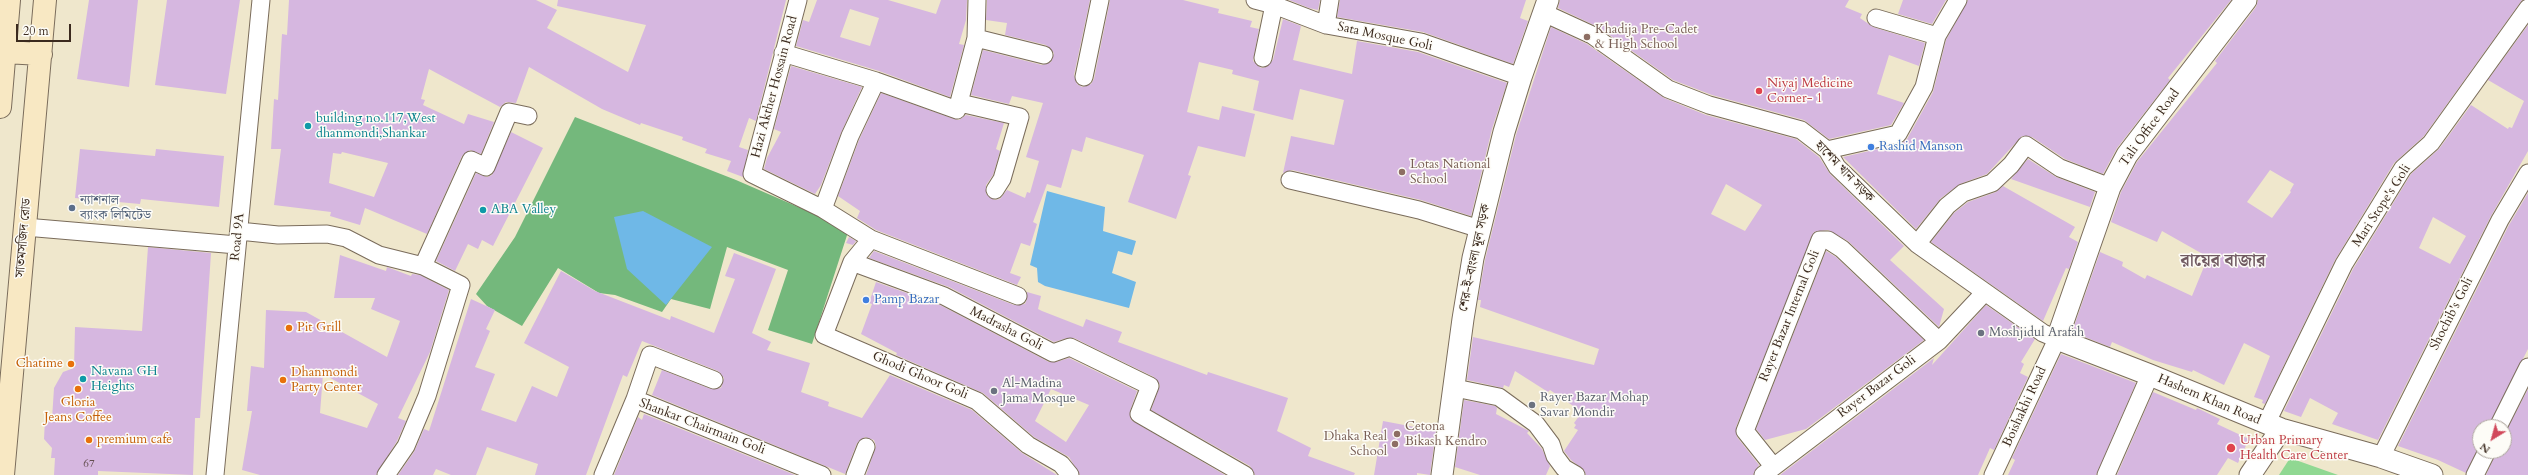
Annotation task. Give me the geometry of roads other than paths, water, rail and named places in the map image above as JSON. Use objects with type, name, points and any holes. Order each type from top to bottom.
[{"type":"main road","points":[[0,107],[10,0]]},
{"type":"main road","name":"সাতমসজিদ রোড","points":[[2,475],[45,0]]},
{"type":"main road","points":[[5,52],[41,54]]},
{"type":"street","name":"Road 9A","points":[[215,475],[261,0]]},
{"type":"street","name":"Hazi Akther Hossain Road","points":[[798,0],[752,174],[823,209]]},
{"type":"street","points":[[783,53],[876,81],[957,110],[976,38],[977,0]]},
{"type":"street","points":[[1084,77],[1100,0]]},
{"type":"street","name":"Sata Mosque Goli","points":[[1256,0],[1274,5],[1326,25],[1421,42],[1520,77]]},
{"type":"street","points":[[1326,25],[1330,0]]},
{"type":"street","points":[[1827,150],[1898,134],[1924,87],[1937,36],[1958,0]]},
{"type":"street","name":"Tali Office Road","points":[[2057,339],[2110,187],[2127,155],[2246,0]]},
{"type":"street","points":[[1264,58],[1274,5]]},
{"type":"street","name":"শের-ই-বাংলা মূল সড়ক","points":[[1442,475],[1455,388],[1463,319],[1480,229],[1520,77],[1546,7]]},
{"type":"street","name":"হাশেম খান সড়ক","points":[[1546,7],[1592,36],[1668,89],[1709,105],[1801,130],[1827,150],[1837,167],[1917,244],[2043,333],[2057,339]]},
{"type":"street","name":"Mari Stope's Goli","points":[[2273,427],[2344,264],[2404,168],[2431,143],[2528,8]]},
{"type":"street","points":[[1876,18],[1937,36]]},
{"type":"street","points":[[976,38],[1044,55]]},
{"type":"street","points":[[876,81],[850,136],[823,209],[872,239],[1018,296]]},
{"type":"street","points":[[960,103],[1020,117],[1002,179],[995,190]]},
{"type":"street","points":[[423,266],[471,160],[486,167],[509,112],[528,116]]},
{"type":"street","points":[[1917,244],[1947,206],[1963,193],[1992,183],[2011,165],[2026,145],[2060,168],[2110,187]]},
{"type":"street","name":"Shochib's Goli","points":[[2381,457],[2500,220],[2528,173]]},
{"type":"street","points":[[1290,180],[1419,210],[1480,229]]},
{"type":"street","points":[[25,227],[238,238],[278,235],[327,234],[346,238],[379,256],[423,266],[461,285],[427,396],[406,446],[386,475]]},
{"type":"street","points":[[852,262],[872,239]]},
{"type":"street","name":"Rayer Bazar Internal Goli","points":[[1768,471],[1745,431],[1820,240],[1828,240],[1842,249],[1939,341]]},
{"type":"street","name":"Ghodi Ghoor Goli","points":[[852,262],[824,335],[977,401],[1028,445],[1061,464],[1070,475]]},
{"type":"street","name":"Madrasha Goli","points":[[852,262],[944,296],[1053,353],[1070,347],[1150,386],[1139,414],[1245,475]]},
{"type":"street","name":"Rayer Bazar Goli","points":[[1768,471],[1939,341],[1985,292]]},
{"type":"street","name":"Hashem Khan Road","points":[[2057,339],[2150,375],[2273,427],[2381,457],[2431,475]]},
{"type":"street","name":"Boishakhi Road","points":[[1993,475],[2057,339]]},
{"type":"street","points":[[634,399],[650,355],[714,380]]},
{"type":"street","points":[[2502,419],[2528,367]]},
{"type":"street","points":[[2106,475],[2150,375]]},
{"type":"street","points":[[1455,388],[1499,397],[1530,419],[1536,424],[1551,444],[1555,456],[1564,468],[1576,475]]},
{"type":"street","name":"Shankar Chairmain Goli","points":[[603,475],[634,399],[822,475]]},
{"type":"street","points":[[2250,475],[2273,427]]},
{"type":"street","points":[[855,475],[866,447]]},
{"type":"street","points":[[2475,475],[2483,459]]},
{"type":"water","points":[[1047,191],[1105,207],[1103,231],[1136,241],[1132,255],[1118,251],[1112,273],[1136,282],[1129,308],[1045,286],[1038,282],[1037,268],[1030,265]]},
{"type":"water","points":[[643,211],[712,247],[666,305],[627,269],[614,217]]},
{"type":"place","name":"Khadija Pre-Cadet & High School","points":[[1587,37]]},
{"type":"place","name":"Niyaj Medicine Corner- 1","points":[[1759,91]]},
{"type":"place","name":"building no.117,West dhanmondi,Shankar","points":[[308,126]]},
{"type":"place","name":"Rashid Manson","points":[[1871,147]]},
{"type":"place","name":"Lotas National School","points":[[1402,172]]},
{"type":"place","name":"ন্যাশনাল ব্যাংক লিমিটেড","points":[[72,208]]},
{"type":"place","name":"ABA Valley","points":[[483,210]]},
{"type":"place","name":"Pamp Bazar","points":[[866,300]]},
{"type":"place","name":"Pit Grill","points":[[289,328]]},
{"type":"place","name":"Moshjidul Arafah","points":[[1981,333]]},
{"type":"place","name":"Chatime","points":[[71,364]]},
{"type":"place","name":"Navana GH Heights","points":[[83,379]]},
{"type":"place","name":"Dhanmondi Party Center","points":[[283,380]]},
{"type":"place","name":"Gloria Jeans Coffee","points":[[78,389]]},
{"type":"place","name":"Al-Madina Jama Mosque","points":[[994,391]]},
{"type":"place","name":"Rayer Bazar Mohap Savar Mondir","points":[[1532,405]]},
{"type":"place","name":"Cetona Bikash Kendro","points":[[1397,434]]},
{"type":"place","name":"premium cafe","points":[[89,440]]},
{"type":"place","name":"Dhaka Real School","points":[[1395,444]]},
{"type":"place","name":"Urban Primary Health Care Center","points":[[2231,448]]},
{"type":"district","name":"রায়ের বাজার","points":[[2223,262]]}]
